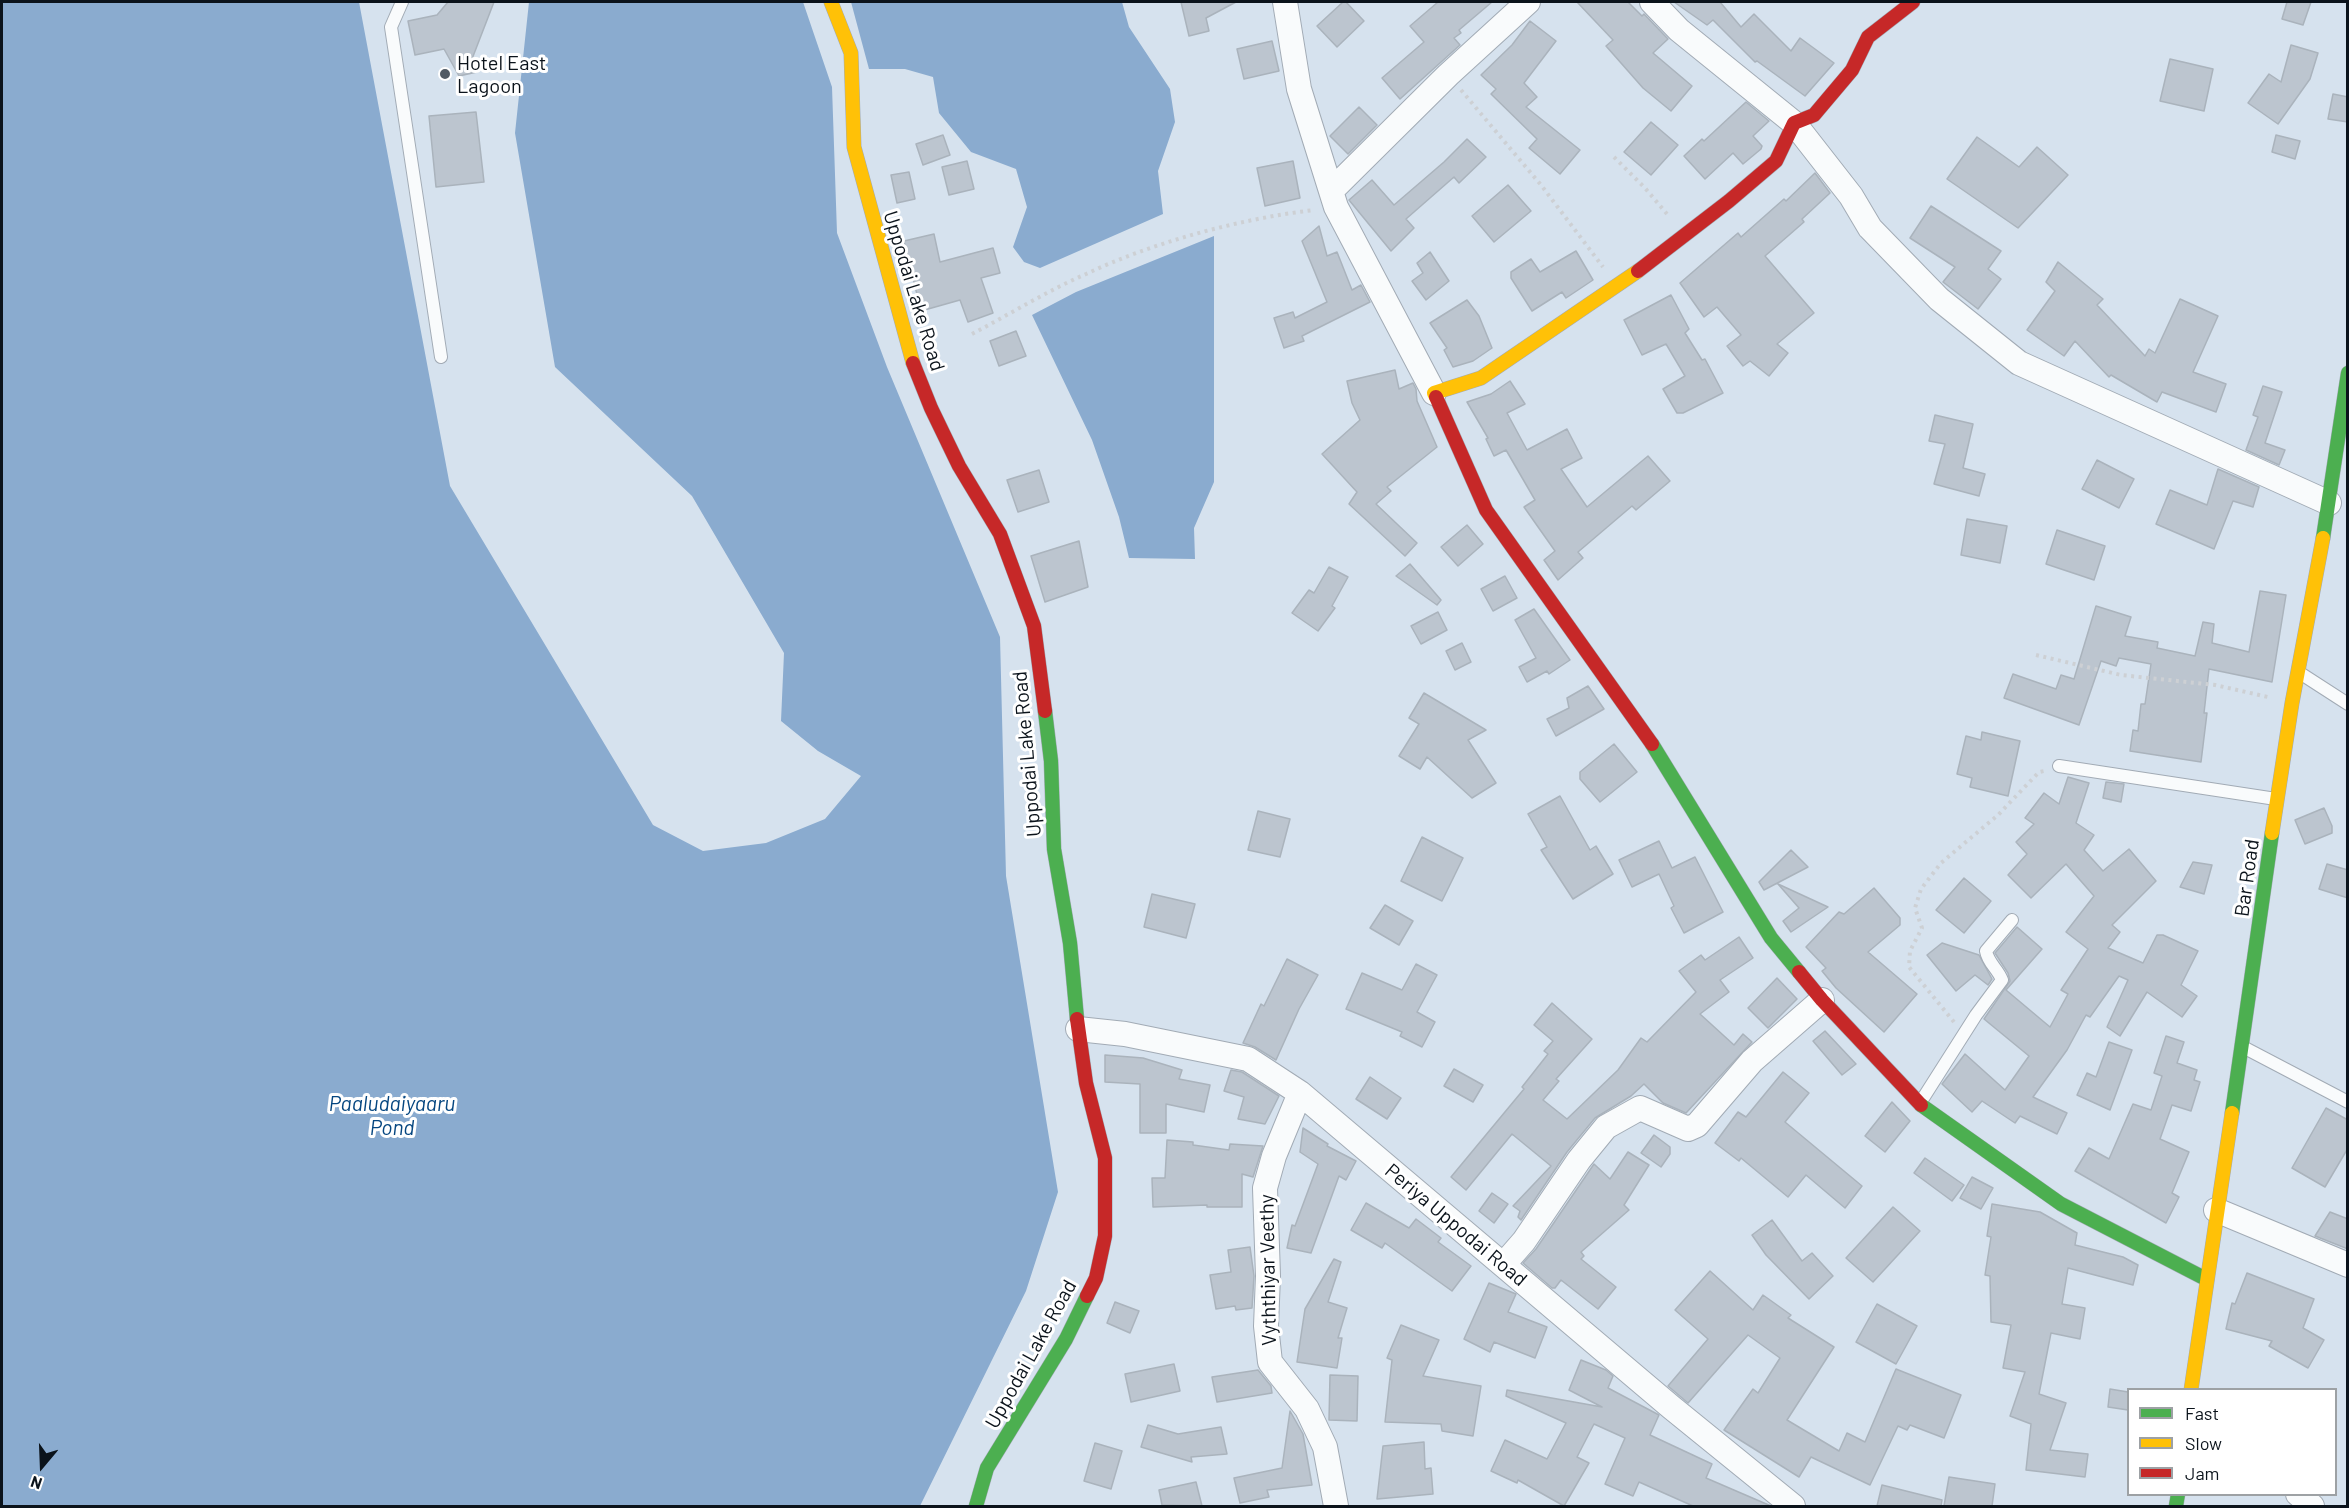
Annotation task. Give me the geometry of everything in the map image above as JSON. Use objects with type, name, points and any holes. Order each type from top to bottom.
[{"type":"street","name":"Uppodai Lake Road","points":[[831,2],[851,52],[854,147],[908,351],[931,408],[959,466],[1000,534],[1034,626],[1051,761],[1054,849],[1070,943],[1078,1029],[1086,1083],[1105,1158],[1105,1236],[1096,1278],[1066,1339],[987,1468],[976,1506]]},
{"type":"street","points":[[1285,2],[1299,89],[1333,199],[1434,393],[1486,510],[1653,745],[1771,938],[1822,1000],[1919,1104],[2061,1204],[2206,1279]]},
{"type":"street","points":[[1333,199],[1448,75],[1528,2]]},
{"type":"street","points":[[1652,2],[1679,30],[1794,123],[1851,196],[1870,228],[1939,299],[2019,363],[2329,503]]},
{"type":"street","points":[[1434,393],[1481,378],[1618,286],[1685,236],[1776,161],[1794,123],[1814,115],[1852,70],[1868,37],[1913,2]]},
{"type":"street","name":"Bar Road","points":[[2191,1388],[2277,799],[2292,703],[2329,503],[2348,373]]},
{"type":"street","points":[[1503,1265],[1524,1241],[1578,1160],[1606,1127],[1640,1108],[1688,1130],[1697,1125],[1752,1061],[1822,1000]]},
{"type":"street","name":"Periya Uppodai Road","points":[[1078,1029],[1125,1034],[1248,1059],[1300,1093],[1671,1407],[1793,1506]]},
{"type":"street","name":"Vyththiyar Veethy","points":[[1300,1093],[1274,1156],[1265,1188],[1268,1276],[1266,1326],[1270,1362],[1307,1409],[1325,1447],[1336,1506]]},
{"type":"street","points":[[2216,1210],[2348,1265]]},
{"type":"street","points":[[2300,1496],[2312,1506]]},
{"type":"lane","points":[[402,2],[391,27],[441,357]]},
{"type":"lane","points":[[2299,673],[2348,704]]},
{"type":"lane","points":[[2059,766],[2277,799]]},
{"type":"lane","points":[[1919,1104],[2002,980],[2000,974],[1988,961],[1986,951],[2012,920]]},
{"type":"lane","points":[[2242,1046],[2348,1102]]},
{"type":"path","points":[[1448,75],[1541,185],[1618,286]]},
{"type":"path","points":[[1614,157],[1645,188],[1685,236]]},
{"type":"path","points":[[972,334],[1085,274],[1166,241],[1290,213],[1333,199]]},
{"type":"path","points":[[2037,655],[2121,675],[2215,685],[2292,703]]},
{"type":"path","points":[[1964,1034],[1909,967],[1910,951],[1922,928],[1915,908],[1921,889],[1941,863],[1998,815],[2039,772],[2059,766]]},
{"type":"water","name":"Paaludaiyaaru Pond","points":[[2,2],[359,2],[450,486],[653,825],[703,851],[766,843],[825,819],[861,776],[818,751],[781,721],[784,653],[692,496],[555,367],[515,133],[529,2],[803,2],[832,87],[837,233],[887,367],[1000,637],[1006,876],[1058,1192],[1026,1291],[920,1506],[2,1506]]},
{"type":"water","points":[[851,2],[1122,2],[1129,27],[1170,89],[1175,122],[1158,171],[1163,214],[1040,268],[1024,262],[1013,247],[1027,207],[1016,169],[971,152],[939,113],[933,77],[905,69],[869,69]]},
{"type":"water","points":[[1214,236],[1214,482],[1194,528],[1195,559],[1129,558],[1119,517],[1092,440],[1032,315],[1076,292]]},
{"type":"building","points":[[448,2],[494,2],[472,59],[477,72],[459,76],[444,49],[415,55],[408,21],[437,15]]},
{"type":"building","points":[[1181,2],[1236,2],[1206,18],[1209,31],[1189,36]]},
{"type":"building","points":[[1343,2],[1346,2],[1364,21],[1337,47],[1317,26]]},
{"type":"building","points":[[1438,2],[1492,2],[1459,30],[1461,33],[1454,38],[1460,45],[1400,99],[1382,78],[1424,42],[1410,26]]},
{"type":"building","points":[[1577,2],[1628,2],[1642,16],[1644,14],[1668,39],[1653,53],[1692,86],[1671,111],[1643,88],[1606,46],[1613,40]]},
{"type":"building","points":[[1674,2],[1720,2],[1741,27],[1754,14],[1791,51],[1800,38],[1834,63],[1805,96],[1757,61],[1755,62],[1713,20],[1707,25]]},
{"type":"building","points":[[2287,2],[2311,2],[2303,25],[2282,19]]},
{"type":"building","points":[[1530,21],[1556,41],[1524,83],[1537,97],[1526,107],[1580,150],[1560,174],[1529,148],[1537,139],[1491,94],[1496,89],[1481,75],[1512,45]]},
{"type":"building","points":[[1272,41],[1279,71],[1244,79],[1237,49]]},
{"type":"building","points":[[2291,45],[2318,53],[2310,79],[2278,124],[2248,103],[2269,74],[2281,82]]},
{"type":"building","points":[[2170,59],[2213,69],[2204,111],[2160,101]]},
{"type":"building","points":[[2333,94],[2348,97],[2348,122],[2328,119]]},
{"type":"building","points":[[1746,102],[1769,121],[1753,136],[1762,146],[1761,149],[1743,164],[1733,153],[1705,179],[1684,156],[1702,139],[1704,141]]},
{"type":"building","points":[[1359,107],[1377,125],[1348,154],[1330,136]]},
{"type":"building","points":[[476,112],[484,182],[436,187],[429,116]]},
{"type":"building","points":[[1651,122],[1678,145],[1651,175],[1624,152]]},
{"type":"building","points":[[943,135],[950,155],[923,165],[916,144]]},
{"type":"building","points":[[2276,135],[2300,141],[2295,159],[2272,152]]},
{"type":"building","points":[[1977,137],[2019,167],[2037,147],[2068,175],[2018,228],[1947,179]]},
{"type":"building","points":[[1467,139],[1486,157],[1459,183],[1454,177],[1406,219],[1414,228],[1391,251],[1349,200],[1372,180],[1394,205]]},
{"type":"building","points":[[967,161],[974,189],[949,195],[942,167]]},
{"type":"building","points":[[1293,161],[1300,198],[1265,206],[1257,168]]},
{"type":"building","points":[[909,172],[915,199],[897,203],[891,175]]},
{"type":"building","points":[[1815,173],[1830,193],[1802,219],[1804,222],[1765,256],[1814,313],[1777,344],[1788,353],[1769,376],[1750,361],[1743,366],[1727,346],[1741,335],[1717,307],[1704,317],[1680,283],[1738,233],[1741,237],[1784,199],[1786,201]]},
{"type":"building","points":[[1508,185],[1531,211],[1494,242],[1472,216]]},
{"type":"building","points":[[1931,206],[2001,251],[1988,269],[2001,279],[1978,309],[1943,282],[1955,267],[1910,238]]},
{"type":"building","points":[[1319,226],[1327,256],[1337,252],[1352,290],[1361,285],[1370,302],[1302,336],[1304,341],[1284,348],[1274,318],[1293,312],[1295,318],[1327,302],[1302,241]]},
{"type":"building","points":[[934,234],[940,262],[993,248],[1000,273],[981,278],[993,313],[968,322],[960,300],[921,311],[904,241]]},
{"type":"building","points":[[1576,251],[1593,280],[1566,298],[1562,292],[1532,311],[1511,278],[1511,272],[1531,259],[1540,272]]},
{"type":"building","points":[[1430,252],[1449,281],[1426,300],[1412,281],[1423,273],[1417,263]]},
{"type":"building","points":[[2058,262],[2103,299],[2097,305],[2145,356],[2149,349],[2155,353],[2180,299],[2218,316],[2193,372],[2226,384],[2216,412],[2162,392],[2157,402],[2111,375],[2109,377],[2075,341],[2064,356],[2027,330],[2055,291],[2046,282]]},
{"type":"building","points":[[1671,295],[1689,329],[1685,333],[1702,360],[1705,359],[1723,393],[1683,413],[1677,413],[1663,389],[1685,376],[1666,344],[1642,355],[1624,320]]},
{"type":"building","points":[[1467,300],[1479,316],[1492,348],[1473,361],[1453,367],[1444,350],[1447,348],[1430,323]]},
{"type":"building","points":[[1016,331],[1026,356],[999,366],[990,341]]},
{"type":"building","points":[[1395,370],[1399,389],[1413,383],[1417,401],[1437,447],[1387,487],[1391,491],[1376,504],[1417,543],[1405,556],[1349,504],[1357,492],[1322,454],[1360,420],[1352,403],[1347,381]]},
{"type":"building","points":[[1510,381],[1525,404],[1507,413],[1527,450],[1567,429],[1582,458],[1561,469],[1587,507],[1648,456],[1670,481],[1636,510],[1632,506],[1578,552],[1583,558],[1558,580],[1544,560],[1555,551],[1524,507],[1535,500],[1506,450],[1494,456],[1486,439],[1488,438],[1467,402],[1491,394]]},
{"type":"building","points":[[2263,386],[2282,392],[2265,443],[2285,450],[2279,465],[2246,450],[2258,417],[2253,415]]},
{"type":"building","points":[[1935,415],[1973,424],[1963,468],[1985,474],[1979,496],[1934,484],[1945,444],[1929,441]]},
{"type":"building","points":[[2097,460],[2134,479],[2119,508],[2082,489]]},
{"type":"building","points":[[2218,469],[2259,487],[2253,507],[2233,501],[2214,549],[2156,524],[2170,490],[2207,505]]},
{"type":"building","points":[[1039,470],[1049,502],[1018,512],[1007,480]]},
{"type":"building","points":[[1967,519],[2007,526],[2000,563],[1961,555]]},
{"type":"building","points":[[1467,525],[1483,544],[1458,566],[1441,547]]},
{"type":"building","points":[[2057,530],[2105,546],[2094,580],[2046,564]]},
{"type":"building","points":[[1079,541],[1088,587],[1045,602],[1031,556]]},
{"type":"building","points":[[1410,564],[1441,600],[1437,605],[1396,576]]},
{"type":"building","points":[[1329,567],[1348,577],[1332,606],[1335,608],[1318,631],[1292,613],[1309,590],[1314,593]]},
{"type":"building","points":[[1505,576],[1517,598],[1493,611],[1481,589]]},
{"type":"building","points":[[2260,591],[2286,595],[2272,682],[2209,669],[2201,762],[2130,751],[2133,730],[2138,731],[2141,704],[2145,704],[2151,664],[2119,658],[2116,666],[2101,661],[2079,725],[2004,698],[2013,674],[2056,689],[2061,675],[2074,679],[2096,606],[2131,617],[2125,636],[2158,642],[2157,648],[2195,656],[2203,622],[2214,624],[2212,643],[2249,652]]},
{"type":"building","points":[[1534,609],[1570,660],[1549,674],[1547,671],[1527,682],[1519,667],[1536,658],[1515,620]]},
{"type":"building","points":[[1438,612],[1447,630],[1421,644],[1411,626]]},
{"type":"building","points":[[1462,643],[1471,662],[1455,670],[1446,651]]},
{"type":"building","points":[[1588,686],[1604,709],[1556,736],[1547,719],[1569,708],[1567,698]]},
{"type":"building","points":[[1424,693],[1486,730],[1468,740],[1496,783],[1472,798],[1427,757],[1420,769],[1399,756],[1419,724],[1409,718]]},
{"type":"building","points":[[1982,732],[2020,741],[2008,796],[1970,787],[1972,778],[1957,774],[1966,736],[1981,740]]},
{"type":"building","points":[[1614,744],[1637,772],[1600,802],[1580,779],[1580,772]]},
{"type":"building","points":[[2068,777],[2089,783],[2076,823],[2094,835],[2084,850],[2103,871],[2129,849],[2156,881],[2112,925],[2120,932],[2108,948],[2143,963],[2157,935],[2163,935],[2198,951],[2181,985],[2197,996],[2182,1017],[2147,992],[2120,1036],[2107,1027],[2128,980],[2119,976],[2090,1017],[2086,1015],[2067,1050],[2033,1097],[2067,1113],[2057,1134],[2020,1116],[2015,1123],[1982,1101],[1972,1112],[1942,1084],[1965,1054],[2005,1090],[2029,1056],[1984,1019],[2010,981],[2008,973],[1995,953],[2017,927],[2042,949],[2006,990],[2050,1027],[2068,994],[2061,990],[2088,949],[2066,932],[2094,896],[2066,864],[2031,898],[2008,875],[2027,854],[2016,842],[2034,824],[2025,818],[2044,793],[2059,804]]},
{"type":"building","points":[[2106,782],[2124,784],[2121,802],[2103,798]]},
{"type":"building","points":[[1560,796],[1590,850],[1596,846],[1613,874],[1573,899],[1541,850],[1547,847],[1528,814]]},
{"type":"building","points":[[2324,808],[2332,826],[2332,833],[2305,844],[2295,820]]},
{"type":"building","points":[[1258,811],[1290,819],[1280,857],[1248,850]]},
{"type":"building","points":[[1422,837],[1463,858],[1442,901],[1401,881]]},
{"type":"building","points":[[1659,841],[1672,868],[1695,857],[1723,912],[1684,933],[1671,908],[1674,906],[1659,874],[1632,887],[1619,860]]},
{"type":"building","points":[[1791,850],[1808,867],[1764,890],[1759,882]]},
{"type":"building","points":[[2193,862],[2212,865],[2204,894],[2180,887]]},
{"type":"building","points":[[2327,864],[2348,870],[2348,898],[2319,889]]},
{"type":"building","points":[[1964,878],[1991,901],[1964,933],[1936,910]]},
{"type":"building","points":[[1778,884],[1828,907],[1791,932],[1783,921],[1799,908]]},
{"type":"building","points":[[1874,888],[1900,918],[1900,925],[1868,952],[1917,994],[1884,1032],[1836,988],[1822,971],[1826,968],[1806,947],[1839,912],[1844,914]]},
{"type":"building","points":[[1152,894],[1195,904],[1186,938],[1144,927]]},
{"type":"building","points":[[1385,905],[1413,921],[1399,945],[1370,928]]},
{"type":"building","points":[[1739,937],[1753,958],[1720,980],[1729,992],[1700,1014],[1734,1045],[1743,1034],[1752,1042],[1686,1113],[1663,1103],[1644,1084],[1631,1096],[1595,1118],[1567,1152],[1521,1220],[1518,1217],[1520,1211],[1513,1206],[1551,1166],[1512,1134],[1466,1190],[1451,1177],[1524,1089],[1522,1087],[1548,1054],[1544,1051],[1553,1041],[1534,1025],[1552,1003],[1592,1039],[1556,1079],[1559,1081],[1543,1100],[1567,1119],[1618,1070],[1641,1038],[1647,1042],[1696,992],[1679,971],[1701,955],[1705,960]]},
{"type":"building","points":[[1942,943],[1979,955],[1992,979],[1988,985],[1975,975],[1956,991],[1927,955]]},
{"type":"building","points":[[1287,959],[1318,975],[1299,1009],[1276,1060],[1255,1047],[1243,1043],[1261,1004],[1264,1006]]},
{"type":"building","points":[[1416,964],[1437,975],[1417,1012],[1435,1022],[1422,1047],[1400,1036],[1402,1032],[1346,1009],[1362,973],[1402,990]]},
{"type":"building","points":[[1777,978],[1797,999],[1768,1028],[1748,1008]]},
{"type":"building","points":[[1825,1031],[1856,1064],[1842,1075],[1813,1041]]},
{"type":"building","points":[[2166,1036],[2184,1042],[2177,1063],[2197,1070],[2194,1080],[2200,1082],[2191,1111],[2172,1105],[2160,1139],[2189,1152],[2172,1193],[2179,1197],[2166,1223],[2075,1171],[2089,1148],[2109,1159],[2133,1104],[2151,1110],[2162,1076],[2154,1073]]},
{"type":"building","points":[[2109,1042],[2132,1050],[2110,1110],[2077,1095],[2087,1073],[2096,1077]]},
{"type":"building","points":[[1105,1055],[1143,1058],[1182,1070],[1179,1079],[1210,1085],[1204,1112],[1166,1104],[1166,1133],[1140,1133],[1140,1084],[1105,1082]]},
{"type":"building","points":[[1454,1069],[1483,1085],[1473,1102],[1444,1086]]},
{"type":"building","points":[[1231,1070],[1242,1072],[1279,1096],[1265,1124],[1238,1119],[1244,1097],[1224,1091]]},
{"type":"building","points":[[1783,1072],[1809,1093],[1785,1122],[1862,1186],[1845,1208],[1806,1175],[1788,1197],[1741,1158],[1739,1161],[1715,1143],[1738,1112],[1746,1117]]},
{"type":"building","points":[[1370,1077],[1401,1098],[1387,1119],[1356,1099]]},
{"type":"building","points":[[1892,1102],[1910,1121],[1885,1152],[1865,1136]]},
{"type":"building","points":[[2326,1108],[2348,1120],[2348,1148],[2325,1187],[2292,1168]]},
{"type":"building","points":[[1303,1128],[1328,1144],[1327,1146],[1356,1161],[1346,1180],[1339,1176],[1311,1253],[1287,1248],[1292,1225],[1295,1226],[1318,1164],[1300,1152]]},
{"type":"building","points":[[1654,1135],[1670,1147],[1670,1154],[1661,1167],[1641,1153]]},
{"type":"building","points":[[1167,1140],[1193,1142],[1193,1145],[1229,1150],[1230,1144],[1263,1146],[1253,1177],[1242,1174],[1242,1207],[1207,1207],[1207,1205],[1153,1207],[1152,1178],[1165,1178]]},
{"type":"building","points":[[1628,1152],[1649,1165],[1624,1205],[1629,1210],[1581,1252],[1584,1256],[1581,1259],[1616,1287],[1598,1309],[1561,1280],[1555,1288],[1552,1288],[1523,1263],[1536,1249],[1594,1164],[1610,1179]]},
{"type":"building","points":[[1925,1158],[1964,1185],[1952,1201],[1914,1173]]},
{"type":"building","points":[[1972,1177],[1993,1188],[1981,1209],[1960,1198]]},
{"type":"building","points":[[1492,1193],[1508,1204],[1494,1223],[1479,1211]]},
{"type":"building","points":[[1366,1203],[1409,1228],[1416,1219],[1441,1238],[1438,1242],[1471,1266],[1452,1291],[1385,1243],[1382,1248],[1351,1230]]},
{"type":"building","points":[[1992,1204],[2040,1212],[2077,1233],[2075,1245],[2123,1257],[2138,1265],[2133,1285],[2068,1268],[2062,1304],[2085,1308],[2080,1339],[2051,1333],[2039,1394],[2066,1403],[2050,1450],[2088,1454],[2085,1477],[2026,1470],[2031,1424],[2010,1416],[2025,1372],[2003,1368],[2011,1325],[1991,1322],[1990,1276],[1985,1275],[1991,1237],[1987,1236]]},
{"type":"building","points":[[1893,1207],[1920,1231],[1873,1282],[1846,1258]]},
{"type":"building","points":[[2330,1212],[2348,1219],[2348,1249],[2315,1236]]},
{"type":"building","points":[[1772,1220],[1802,1261],[1812,1253],[1833,1276],[1809,1299],[1766,1255],[1752,1235]]},
{"type":"building","points":[[1250,1247],[1254,1276],[1252,1308],[1236,1310],[1235,1306],[1216,1309],[1210,1275],[1231,1272],[1228,1250]]},
{"type":"building","points":[[1334,1259],[1341,1262],[1328,1302],[1347,1308],[1338,1338],[1342,1338],[1337,1368],[1297,1362],[1305,1309]]},
{"type":"building","points":[[1710,1271],[1753,1310],[1763,1295],[1791,1315],[1788,1318],[1834,1347],[1787,1420],[1839,1451],[1847,1433],[1865,1442],[1896,1369],[1961,1395],[1944,1438],[1910,1425],[1907,1430],[1898,1426],[1870,1485],[1811,1457],[1799,1477],[1724,1430],[1753,1389],[1758,1393],[1780,1358],[1748,1335],[1688,1403],[1668,1386],[1708,1339],[1675,1310]]},
{"type":"building","points":[[2247,1273],[2314,1299],[2303,1328],[2324,1340],[2308,1368],[2269,1346],[2272,1341],[2226,1329],[2232,1303],[2235,1304]]},
{"type":"building","points":[[1489,1283],[1516,1294],[1508,1312],[1547,1327],[1535,1358],[1494,1342],[1490,1352],[1464,1339]]},
{"type":"building","points":[[1115,1302],[1139,1311],[1130,1333],[1107,1323]]},
{"type":"building","points":[[1877,1304],[1917,1326],[1896,1364],[1856,1342]]},
{"type":"building","points":[[1401,1325],[1439,1340],[1423,1376],[1481,1386],[1473,1436],[1442,1431],[1441,1424],[1385,1422],[1392,1360],[1387,1358]]},
{"type":"building","points":[[1581,1360],[1606,1370],[1613,1376],[1608,1388],[1659,1415],[1650,1435],[1712,1464],[1706,1478],[1771,1506],[1693,1506],[1639,1482],[1633,1496],[1605,1484],[1625,1438],[1594,1424],[1577,1457],[1589,1463],[1564,1506],[1518,1480],[1517,1483],[1491,1471],[1505,1440],[1547,1459],[1566,1423],[1506,1396],[1507,1390],[1602,1407],[1569,1390]]},
{"type":"building","points":[[1174,1364],[1180,1391],[1131,1402],[1125,1374]]},
{"type":"building","points":[[1258,1370],[1271,1386],[1272,1393],[1217,1402],[1212,1377]]},
{"type":"building","points":[[1330,1375],[1358,1376],[1357,1421],[1329,1420]]},
{"type":"building","points":[[2110,1389],[2127,1392],[2127,1410],[2108,1407]]},
{"type":"building","points":[[1290,1411],[1303,1434],[1312,1485],[1267,1490],[1269,1497],[1240,1503],[1234,1478],[1282,1468]]},
{"type":"building","points":[[1148,1425],[1178,1434],[1221,1427],[1227,1454],[1191,1457],[1192,1462],[1141,1447]]},
{"type":"building","points":[[1424,1442],[1425,1469],[1431,1468],[1433,1494],[1377,1499],[1383,1446]]},
{"type":"building","points":[[1095,1443],[1122,1451],[1111,1489],[1084,1481]]},
{"type":"building","points":[[1949,1477],[1995,1484],[1992,1506],[1944,1506]]},
{"type":"building","points":[[1196,1482],[1202,1506],[1162,1505],[1159,1490]]},
{"type":"building","points":[[1882,1485],[1942,1500],[1941,1506],[1877,1506]]},
{"type":"traffic: fast","points":[[2323,538],[2348,373]]},
{"type":"traffic: fast","points":[[1045,711],[1051,761],[1054,849],[1070,943],[1077,1019]]},
{"type":"traffic: fast","points":[[1652,744],[1771,938],[1799,972]]},
{"type":"traffic: fast","points":[[2232,1113],[2272,833]]},
{"type":"traffic: fast","points":[[1921,1105],[2061,1204],[2206,1279]]},
{"type":"traffic: fast","points":[[976,1506],[987,1468],[1066,1339],[1087,1296]]},
{"type":"traffic: fast","points":[[2176,1506],[2178,1496]]},
{"type":"traffic: slow","points":[[831,2],[851,53],[854,147],[913,363]]},
{"type":"traffic: slow","points":[[1436,397],[1434,393],[1481,378],[1638,271]]},
{"type":"traffic: slow","points":[[2272,833],[2292,703],[2323,538]]},
{"type":"traffic: slow","points":[[2191,1388],[2232,1113]]},
{"type":"traffic: jam","points":[[1638,271],[1729,201],[1776,161],[1794,123],[1814,115],[1852,70],[1868,37],[1913,2]]},
{"type":"traffic: jam","points":[[913,363],[931,408],[959,466],[1000,534],[1034,626],[1045,711]]},
{"type":"traffic: jam","points":[[1436,397],[1486,510],[1652,744]]},
{"type":"traffic: jam","points":[[1799,972],[1822,1000],[1921,1105]]},
{"type":"traffic: jam","points":[[1077,1019],[1086,1083],[1105,1158],[1105,1236],[1096,1278],[1087,1296]]},
{"type":"place","name":"Hotel East Lagoon","points":[[445,74]]}]
